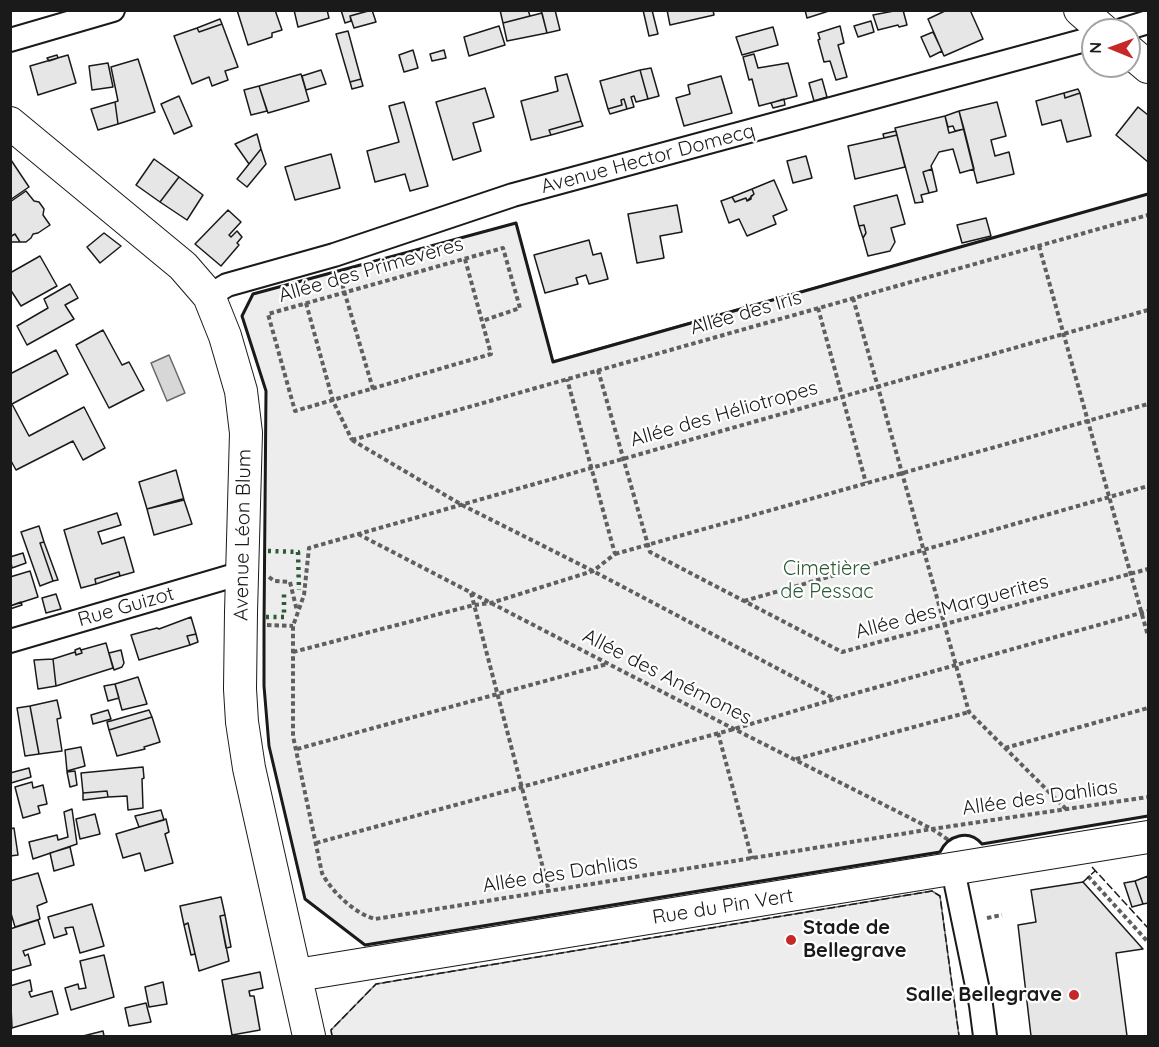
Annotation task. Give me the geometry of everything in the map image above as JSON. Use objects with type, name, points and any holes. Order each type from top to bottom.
[{"type":"street","points":[[10,40],[113,10]]},
{"type":"street","name":"Avenue Hector Domecq","points":[[209,296],[227,285],[334,255],[513,195],[1081,41]]},
{"type":"street","name":"Avenue Léon Blum","points":[[10,123],[183,266],[209,296],[225,336],[241,391],[246,433],[240,689],[242,722],[249,768],[309,1036]]},
{"type":"street","name":"Rue Guizot","points":[[10,641],[242,573]]},
{"type":"street","name":"Rue du Pin Vert","points":[[297,975],[952,858],[1069,850],[1149,837]]},
{"type":"street","points":[[952,858],[986,1036]]},
{"type":"path","name":"Allée des Iris","points":[[352,440],[1149,215]]},
{"type":"path","points":[[1039,246],[1149,636]]},
{"type":"path","name":"Allée des Primevères","points":[[503,248],[520,308],[482,321],[491,354],[295,411],[268,314],[344,293],[503,248]]},
{"type":"path","points":[[334,255],[373,389]]},
{"type":"path","points":[[465,259],[482,321]]},
{"type":"path","points":[[853,298],[969,712],[1066,809]]},
{"type":"path","points":[[306,303],[333,401],[352,440],[462,505],[835,699]]},
{"type":"path","points":[[818,308],[866,483]]},
{"type":"path","name":"Allée des Héliotropes","points":[[309,548],[1149,310]]},
{"type":"path","points":[[598,370],[649,544]]},
{"type":"path","points":[[567,379],[615,554]]},
{"type":"path","points":[[293,652],[474,605],[491,603],[592,571],[615,554],[1149,405]]},
{"type":"path","points":[[744,601],[1149,486]]},
{"type":"path","name":"Allée des Anémones","points":[[357,534],[932,829],[949,839],[952,858]]},
{"type":"path","name":"Allée des Marguerites","points":[[649,544],[650,552],[842,652],[1149,569]]},
{"type":"path","name":"Allée des Dahlias","points":[[309,548],[304,595],[293,626],[293,736],[322,873],[329,887],[364,917],[375,919],[932,829],[1149,797]]},
{"type":"path","points":[[242,573],[265,574],[274,581],[290,582],[297,614]]},
{"type":"path","points":[[471,593],[549,891]]},
{"type":"path","points":[[316,843],[718,734],[955,664],[1149,611]]},
{"type":"path","points":[[297,750],[608,664]]},
{"type":"path","points":[[1004,748],[1149,708]]},
{"type":"path","points":[[794,760],[969,712]]},
{"type":"path","points":[[718,734],[752,859]]},
{"type":"path","points":[[1069,850],[1072,875],[1089,876],[1149,942]]},
{"type":"green space","name":"Cimetière de Pessac","points":[[1148,194],[1148,816],[982,844],[977,839],[965,835],[948,841],[940,852],[365,945],[305,899],[269,746],[264,686],[266,391],[242,316],[253,294],[516,223],[553,361]]},
{"type":"green space","name":"Stade de Bellegrave","points":[[932,891],[940,896],[959,1036],[332,1036],[331,1030],[376,984]]},
{"type":"shaded area","points":[[169,355],[185,393],[167,401],[151,363]]},
{"type":"building","points":[[237,10],[275,10],[282,30],[272,33],[272,37],[248,45]]},
{"type":"building","points":[[294,10],[327,10],[329,18],[298,27]]},
{"type":"building","points":[[341,10],[371,10],[350,16],[351,21],[345,23]]},
{"type":"building","points":[[372,10],[376,22],[354,28],[350,16]]},
{"type":"building","points":[[500,10],[528,10],[530,16],[503,23]]},
{"type":"building","points":[[541,10],[555,10],[560,30],[547,33]]},
{"type":"building","points":[[643,10],[652,10],[658,34],[649,36]]},
{"type":"building","points":[[667,10],[713,10],[714,15],[670,25]]},
{"type":"building","points":[[805,10],[832,10],[807,18]]},
{"type":"building","points":[[903,10],[907,25],[878,30],[873,15]]},
{"type":"building","points":[[947,10],[970,10],[983,39],[944,56],[928,19]]},
{"type":"building","points":[[542,13],[547,33],[507,41],[503,23]]},
{"type":"building","points":[[220,19],[222,24],[199,32],[197,28]]},
{"type":"building","points":[[871,21],[874,32],[858,37],[854,26]]},
{"type":"building","points":[[222,24],[238,67],[225,71],[228,80],[212,86],[209,77],[192,84],[174,36],[197,28],[199,32]]},
{"type":"building","points":[[499,26],[505,45],[469,56],[464,37]]},
{"type":"building","points":[[840,26],[844,43],[838,45],[847,77],[836,80],[830,61],[824,62],[818,33]]},
{"type":"building","points":[[773,27],[778,45],[742,55],[736,37]]},
{"type":"building","points":[[348,31],[361,79],[350,82],[336,34]]},
{"type":"building","points":[[933,32],[942,51],[930,57],[921,37]]},
{"type":"building","points":[[413,50],[418,68],[404,72],[399,55]]},
{"type":"building","points":[[444,50],[446,58],[432,61],[430,54]]},
{"type":"building","points":[[754,54],[758,68],[788,63],[797,96],[759,106],[743,57]]},
{"type":"building","points":[[57,55],[58,58],[49,61],[47,58]]},
{"type":"building","points":[[68,55],[76,83],[38,95],[30,66]]},
{"type":"building","points":[[138,59],[155,112],[118,124],[115,102],[118,101],[111,67]]},
{"type":"building","points":[[108,63],[113,87],[92,90],[89,66]]},
{"type":"building","points":[[651,68],[659,96],[648,99],[640,70]]},
{"type":"building","points":[[321,70],[326,84],[306,90],[302,76]]},
{"type":"building","points":[[640,70],[648,99],[636,102],[634,96],[631,97],[634,107],[627,109],[624,99],[621,100],[622,105],[608,109],[600,81]]},
{"type":"building","points":[[301,74],[309,101],[268,113],[259,86]]},
{"type":"building","points":[[567,74],[581,121],[549,130],[551,135],[531,140],[521,101],[558,91],[555,77]]},
{"type":"building","points":[[721,76],[732,113],[684,126],[676,98],[690,94],[688,85]]},
{"type":"building","points":[[361,79],[363,86],[352,89],[350,82]]},
{"type":"building","points":[[822,79],[827,97],[814,101],[809,83]]},
{"type":"building","points":[[259,86],[267,111],[251,115],[244,90]]},
{"type":"building","points":[[485,88],[494,117],[473,123],[481,151],[453,160],[436,102]]},
{"type":"building","points":[[1078,89],[1080,93],[1065,98],[1064,93]]},
{"type":"building","points":[[1064,93],[1065,98],[1080,93],[1091,136],[1067,142],[1061,120],[1042,125],[1036,101]]},
{"type":"building","points":[[179,96],[192,126],[174,134],[161,104]]},
{"type":"building","points":[[624,99],[627,109],[610,114],[608,109],[622,105],[621,100]]},
{"type":"building","points":[[784,99],[785,105],[773,108],[771,103]]},
{"type":"building","points":[[115,102],[118,124],[98,130],[91,109]]},
{"type":"building","points":[[404,102],[428,186],[410,191],[405,174],[375,182],[367,151],[399,142],[389,106]]},
{"type":"building","points":[[997,102],[1006,136],[991,140],[995,156],[1009,152],[1014,174],[977,183],[959,111]]},
{"type":"building","points":[[1138,107],[1148,115],[1148,162],[1116,135]]},
{"type":"building","points":[[959,111],[964,129],[955,131],[953,126],[948,127],[945,116]]},
{"type":"building","points":[[945,116],[949,133],[964,129],[974,169],[960,173],[953,149],[939,152],[931,166],[932,169],[923,172],[929,193],[921,195],[923,202],[915,203],[895,128]]},
{"type":"building","points":[[581,121],[583,126],[551,135],[549,130]]},
{"type":"building","points":[[896,131],[897,135],[884,138],[883,134]]},
{"type":"building","points":[[257,134],[261,149],[249,164],[235,144]]},
{"type":"building","points":[[897,135],[905,167],[855,179],[848,146]]},
{"type":"building","points":[[261,149],[266,164],[247,187],[237,179]]},
{"type":"building","points":[[331,154],[340,188],[295,200],[285,167]]},
{"type":"building","points":[[806,156],[812,178],[793,183],[787,161]]},
{"type":"building","points":[[154,159],[179,177],[160,202],[136,185]]},
{"type":"building","points":[[10,161],[29,187],[10,200]]},
{"type":"building","points":[[932,169],[937,191],[929,193],[923,172]]},
{"type":"building","points":[[179,177],[203,195],[187,220],[160,202]]},
{"type":"building","points":[[774,180],[787,210],[773,216],[776,224],[747,236],[739,219],[729,223],[721,201],[732,197],[735,202],[746,198],[747,201],[754,194],[752,189]]},
{"type":"building","points":[[752,189],[754,194],[747,201],[746,198],[735,202],[732,197]]},
{"type":"building","points":[[26,191],[44,209],[43,215],[50,225],[33,234],[26,242],[20,242],[15,234],[10,237],[10,202]]},
{"type":"building","points":[[897,195],[905,224],[891,228],[895,242],[890,251],[868,256],[863,238],[866,233],[864,225],[859,226],[854,206]]},
{"type":"building","points":[[677,205],[682,232],[660,236],[664,258],[637,263],[628,214]]},
{"type":"building","points":[[228,210],[241,222],[229,235],[231,237],[237,231],[242,237],[237,243],[239,245],[221,266],[195,244]]},
{"type":"building","points":[[986,218],[991,236],[962,243],[957,225]]},
{"type":"building","points":[[864,225],[866,233],[863,238],[859,226]]},
{"type":"building","points":[[104,233],[121,246],[100,263],[87,247]]},
{"type":"building","points":[[15,234],[20,242],[10,242],[10,237]]},
{"type":"building","points":[[589,240],[593,255],[601,253],[608,279],[589,284],[586,275],[576,278],[578,284],[545,293],[534,255]]},
{"type":"building","points":[[40,256],[57,286],[21,306],[10,289],[10,273]]},
{"type":"building","points":[[70,284],[78,298],[65,305],[74,319],[27,345],[17,326],[48,308],[44,299]]},
{"type":"building","points":[[103,330],[122,365],[129,362],[144,390],[109,408],[76,345]]},
{"type":"building","points":[[56,350],[68,374],[12,404],[29,436],[84,407],[105,448],[83,460],[73,441],[16,470],[10,459],[10,374]]},
{"type":"building","points":[[176,470],[184,500],[147,509],[139,482]]},
{"type":"building","points":[[182,499],[192,524],[154,535],[147,509]]},
{"type":"building","points":[[117,513],[121,525],[98,532],[102,544],[124,537],[134,572],[120,576],[119,572],[95,579],[96,584],[81,588],[64,530]]},
{"type":"building","points":[[39,526],[44,542],[40,543],[53,581],[40,586],[21,532]]},
{"type":"building","points":[[44,542],[58,580],[53,581],[40,543]]},
{"type":"building","points":[[23,553],[26,563],[12,568],[10,557]]},
{"type":"building","points":[[30,571],[38,597],[10,606],[10,577]]},
{"type":"building","points":[[119,572],[120,576],[96,584],[95,579]]},
{"type":"building","points":[[56,594],[61,609],[46,613],[42,598]]},
{"type":"building","points":[[21,602],[22,605],[10,609],[10,606]]},
{"type":"building","points":[[191,617],[196,634],[187,636],[190,645],[139,660],[131,635],[159,629]]},
{"type":"building","points":[[196,634],[198,642],[190,645],[187,636]]},
{"type":"building","points":[[106,643],[113,668],[56,686],[53,659],[75,652],[76,655],[82,653],[81,650]]},
{"type":"building","points":[[80,648],[82,653],[76,655],[75,650]]},
{"type":"building","points":[[121,650],[124,663],[122,667],[114,670],[109,653]]},
{"type":"building","points":[[53,659],[56,686],[38,689],[34,660]]},
{"type":"building","points":[[138,677],[147,704],[122,710],[115,684]]},
{"type":"building","points":[[115,684],[119,698],[108,701],[104,686]]},
{"type":"building","points":[[57,700],[61,718],[57,719],[62,751],[39,754],[30,706]]},
{"type":"building","points":[[30,706],[39,754],[25,756],[17,708]]},
{"type":"building","points":[[108,710],[111,719],[93,724],[91,715]]},
{"type":"building","points":[[149,710],[152,717],[109,730],[107,722]]},
{"type":"building","points":[[152,717],[160,742],[144,747],[145,749],[117,756],[109,730]]},
{"type":"building","points":[[81,747],[85,766],[67,771],[65,750]]},
{"type":"building","points":[[143,767],[143,808],[128,810],[127,796],[108,797],[107,791],[83,793],[81,773]]},
{"type":"building","points":[[29,768],[31,777],[11,783],[10,773]]},
{"type":"building","points":[[75,771],[77,785],[70,787],[67,772]]},
{"type":"building","points":[[32,782],[33,788],[43,785],[47,804],[38,806],[40,813],[23,818],[15,787]]},
{"type":"building","points":[[107,791],[108,797],[83,800],[83,793]]},
{"type":"building","points":[[72,809],[77,844],[33,859],[29,842],[57,835],[58,840],[68,837],[64,812]]},
{"type":"building","points":[[161,810],[164,820],[139,827],[135,816]]},
{"type":"building","points":[[95,814],[100,834],[80,839],[76,819]]},
{"type":"building","points":[[166,819],[169,832],[165,834],[173,863],[145,871],[140,853],[123,858],[116,834]]},
{"type":"building","points":[[14,828],[18,855],[10,856],[10,829]]},
{"type":"building","points":[[70,847],[74,865],[54,871],[50,853]]},
{"type":"building","points":[[38,873],[47,902],[37,906],[40,919],[15,927],[10,910],[10,881]]},
{"type":"building","points":[[1148,876],[1148,903],[1143,904],[1135,881]]},
{"type":"building","points":[[1135,881],[1143,904],[1132,907],[1124,883]]},
{"type":"building","name":"Salle Bellegrave","points":[[1083,882],[1143,949],[1116,953],[1127,1036],[1031,1036],[1018,925],[1036,922],[1031,890]]},
{"type":"building","points":[[221,897],[225,915],[220,916],[229,961],[199,971],[188,923],[184,925],[180,906]]},
{"type":"building","points":[[92,904],[104,946],[80,953],[73,927],[65,928],[67,934],[54,938],[48,917]]},
{"type":"building","points":[[225,915],[231,947],[226,948],[220,916]]},
{"type":"building","points":[[38,920],[45,944],[23,951],[25,956],[28,954],[31,965],[10,971],[10,929]]},
{"type":"building","points":[[188,923],[195,954],[191,955],[184,925]]},
{"type":"building","points":[[104,955],[114,997],[71,1010],[65,988],[78,984],[79,989],[86,988],[80,961]]},
{"type":"building","points":[[260,972],[263,988],[249,991],[250,996],[254,996],[260,1030],[232,1035],[222,980]]},
{"type":"building","points":[[30,980],[31,997],[52,991],[58,1014],[12,1028],[10,986]]},
{"type":"building","points":[[163,982],[167,1004],[149,1007],[145,987]]},
{"type":"building","points":[[146,1003],[151,1022],[129,1026],[125,1008]]},
{"type":"building","points":[[103,1031],[104,1036],[83,1036]]},
{"type":"hedge","points":[[268,551],[298,552],[299,590]]},
{"type":"hedge","points":[[266,617],[284,617],[284,592]]},
{"type":"fence","points":[[1092,867],[1148,928]]},
{"type":"fence","points":[[1083,882],[1095,871]]},
{"type":"fence","points":[[332,1036],[331,1030],[376,984],[932,891],[940,896],[959,1036]]},
{"type":"wall","points":[[1148,194],[553,362],[516,223],[253,294],[242,316],[266,391],[264,686],[269,746],[305,899],[365,945],[940,852],[948,841],[965,835],[977,839],[982,844],[1148,816]]},
{"type":"place","name":"Stade de Bellegrave","points":[[791,940]]},
{"type":"place","name":"Salle Bellegrave","points":[[1074,995]]}]
